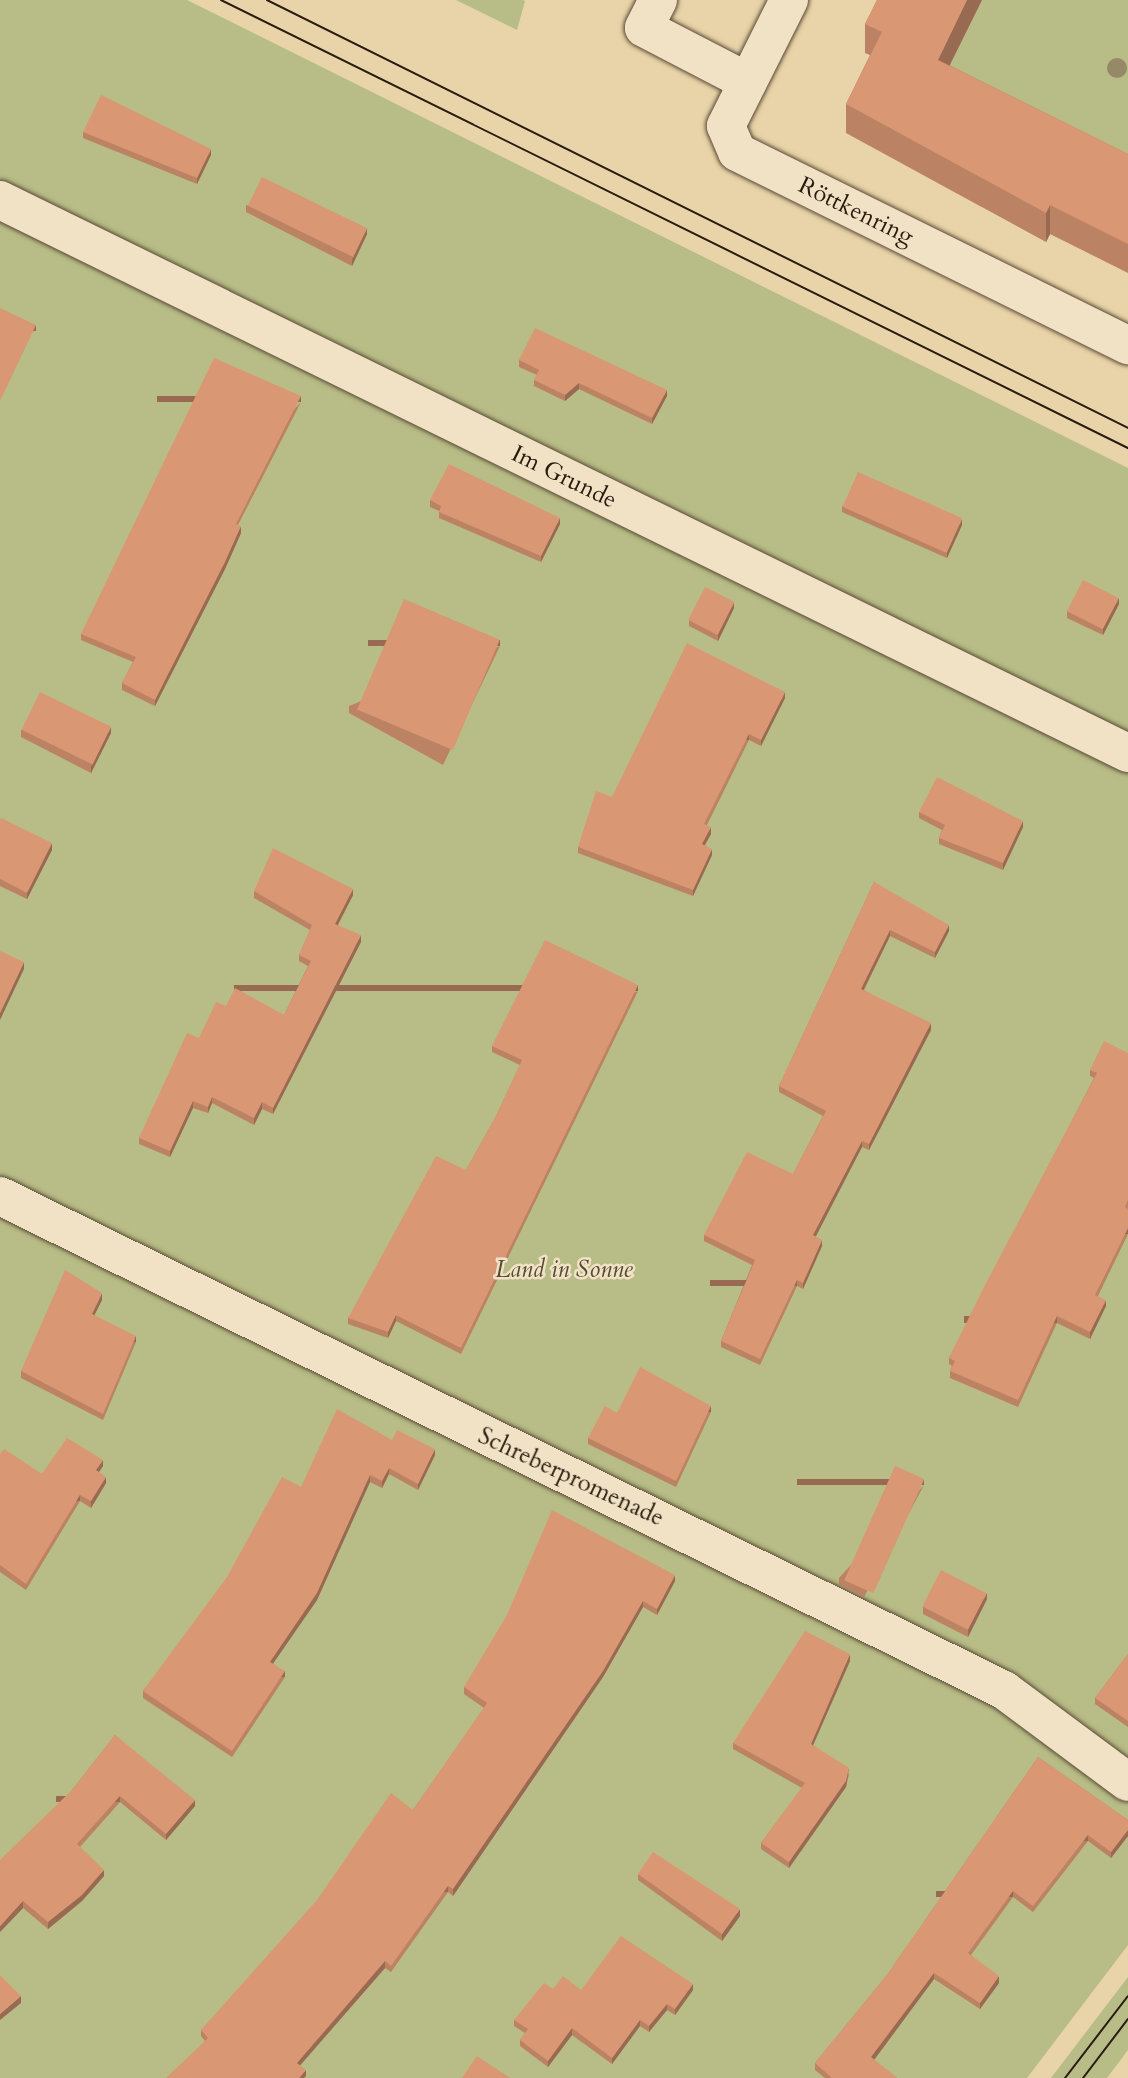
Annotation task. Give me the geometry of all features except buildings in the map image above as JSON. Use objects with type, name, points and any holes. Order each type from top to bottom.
[{"type":"street","points":[[658,0],[644,28],[748,82]]},
{"type":"street","name":"Röttkenring","points":[[789,0],[726,127],[737,152],[1128,345]]},
{"type":"street","name":"Im Grunde","points":[[0,200],[1128,753]]},
{"type":"street","name":"Schreberpromenade","points":[[0,1196],[1004,1690],[1128,1782]]},
{"type":"green space","name":"Land in Sonne","points":[[0,0],[187,0],[1128,468],[1128,1945],[1027,2078],[0,2078]]},
{"type":"green space","points":[[456,0],[523,0],[525,1],[517,30]]},
{"type":"green space","points":[[982,0],[1128,0],[1128,191],[937,89]]},
{"type":"green space","points":[[1128,1977],[1128,2050],[1107,2078],[1051,2078]]},
{"type":"tram line","points":[[221,0],[1128,448]]},
{"type":"tram line","points":[[267,0],[1128,428]]},
{"type":"tram line","points":[[1065,2078],[1128,1996]]},
{"type":"tram line","points":[[1083,2078],[1128,2019]]}]
